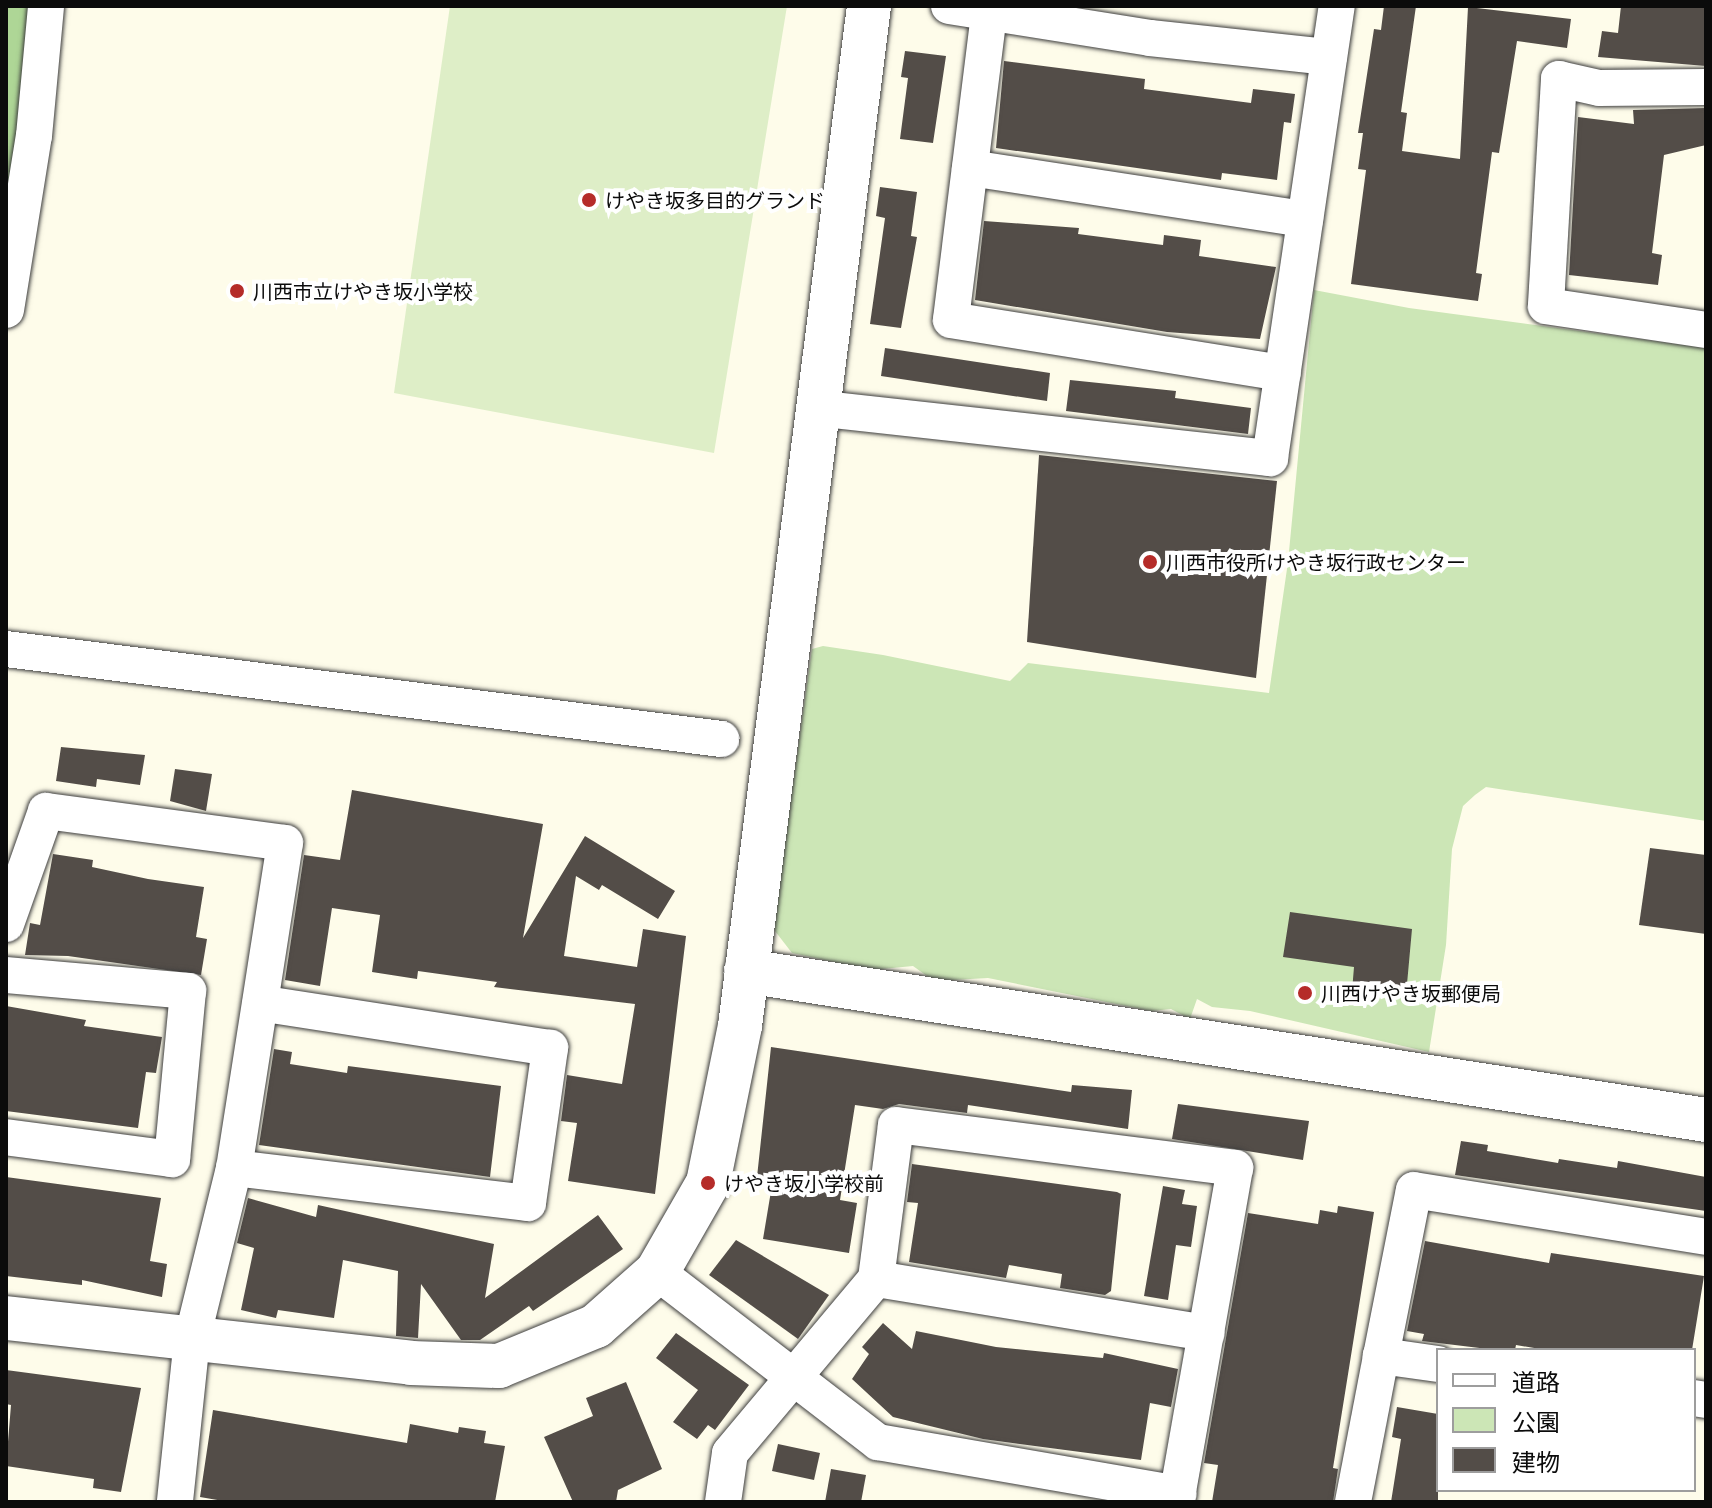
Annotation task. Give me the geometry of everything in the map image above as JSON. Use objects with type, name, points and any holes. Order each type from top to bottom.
[{"type":"street","points":[[6,310],[34,136],[46,6]]},
{"type":"street","points":[[6,1318],[411,1363],[499,1366],[596,1326],[657,1272],[708,1183],[746,971],[869,6]]},
{"type":"street","points":[[949,6],[990,9],[1150,38],[1329,57]]},
{"type":"street","points":[[816,408],[1270,458],[1337,6]]},
{"type":"street","points":[[990,9],[951,320],[1283,373]]},
{"type":"street","points":[[1706,87],[1599,88],[1559,79],[1546,306],[1706,330]]},
{"type":"street","points":[[970,168],[1305,219]]},
{"type":"street","points":[[6,649],[721,739]]},
{"type":"street","points":[[6,924],[46,811],[285,843],[234,1168],[192,1339],[175,1502]]},
{"type":"street","points":[[746,971],[1706,1120]]},
{"type":"street","points":[[6,975],[188,991],[172,1159],[6,1137]]},
{"type":"street","points":[[234,1168],[528,1203],[550,1048],[260,1003]]},
{"type":"street","points":[[657,1272],[794,1377],[878,1442],[1178,1498],[1235,1168],[896,1125],[876,1279],[794,1377],[730,1453],[723,1502]]},
{"type":"street","points":[[1353,1502],[1414,1190],[1706,1237]]},
{"type":"street","points":[[876,1279],[1207,1333]]},
{"type":"street","points":[[1381,1356],[1436,1364]]},
{"type":"green space","points":[[6,6],[37,6],[6,240]]},
{"type":"green space","name":"けやき坂多目的グランド","points":[[450,6],[787,6],[714,453],[394,393]]},
{"type":"green space","points":[[1314,290],[1409,308],[1706,348],[1706,821],[1486,787],[1475,795],[1463,806],[1452,849],[1446,945],[1429,1052],[1250,1011],[1212,1007],[1197,999],[1190,1019],[1171,1009],[1151,1011],[988,978],[934,981],[913,966],[871,970],[792,953],[775,931],[774,918],[812,649],[823,646],[883,655],[1010,681],[1028,663],[1269,693],[1288,562]]},
{"type":"building","points":[[1384,6],[1416,6],[1401,112],[1407,113],[1402,151],[1460,159],[1468,7],[1571,19],[1567,48],[1517,41],[1499,153],[1492,152],[1476,273],[1482,274],[1478,301],[1351,284],[1366,170],[1358,169],[1363,133],[1358,133],[1374,29],[1381,30]]},
{"type":"building","points":[[1621,6],[1706,6],[1706,66],[1598,57],[1602,31],[1618,33]]},
{"type":"building","points":[[905,51],[946,56],[933,143],[900,139],[908,78],[901,77]]},
{"type":"building","points":[[1004,61],[1145,79],[1144,89],[1251,103],[1253,89],[1295,94],[1291,123],[1284,122],[1277,180],[1222,173],[1221,180],[996,148]]},
{"type":"building","points":[[1706,108],[1706,145],[1664,155],[1652,253],[1662,255],[1658,285],[1569,275],[1578,117],[1634,124],[1633,110]]},
{"type":"building","points":[[880,187],[917,192],[911,236],[917,237],[901,328],[870,324],[885,218],[876,216]]},
{"type":"building","points":[[984,221],[1079,228],[1078,234],[1163,245],[1164,235],[1201,240],[1199,256],[1276,267],[1260,339],[1167,332],[975,300]]},
{"type":"building","points":[[885,348],[1050,373],[1047,401],[881,376]]},
{"type":"building","points":[[1070,380],[1176,391],[1175,398],[1251,408],[1248,434],[1066,411]]},
{"type":"building","name":"川西市役所けやき坂行政センター","points":[[1039,455],[1277,481],[1256,678],[1027,642]]},
{"type":"building","points":[[61,747],[145,755],[140,785],[97,779],[96,787],[56,781]]},
{"type":"building","points":[[175,769],[212,774],[206,811],[170,801]]},
{"type":"building","points":[[352,790],[543,824],[523,938],[585,836],[675,891],[658,919],[602,885],[599,890],[576,876],[564,956],[637,967],[643,929],[686,936],[655,1194],[568,1181],[577,1123],[561,1121],[567,1075],[622,1084],[635,1004],[494,987],[497,982],[418,971],[417,979],[372,972],[380,915],[332,908],[320,986],[285,980],[304,855],[340,860]]},
{"type":"building","points":[[1650,848],[1706,855],[1706,934],[1639,925]]},
{"type":"building","points":[[53,854],[93,860],[92,867],[204,887],[196,937],[207,939],[201,975],[68,956],[25,955],[30,923],[40,925]]},
{"type":"building","points":[[1290,912],[1412,929],[1406,995],[1352,991],[1354,967],[1283,957]]},
{"type":"building","points":[[6,1006],[86,1020],[84,1026],[162,1037],[156,1073],[146,1072],[138,1128],[6,1111]]},
{"type":"building","points":[[771,1047],[1071,1092],[1072,1085],[1132,1090],[1128,1129],[968,1105],[967,1113],[899,1104],[883,1109],[855,1105],[840,1200],[857,1203],[849,1253],[763,1239],[773,1179],[757,1177]]},
{"type":"building","points":[[274,1049],[292,1052],[290,1064],[347,1073],[348,1066],[501,1086],[490,1177],[259,1145]]},
{"type":"building","points":[[1178,1104],[1309,1121],[1303,1160],[1172,1139]]},
{"type":"building","points":[[1461,1141],[1488,1145],[1487,1151],[1558,1163],[1559,1159],[1617,1168],[1618,1161],[1706,1177],[1706,1211],[1455,1175]]},
{"type":"building","points":[[912,1164],[1121,1194],[1111,1291],[1105,1295],[1060,1288],[1062,1274],[1009,1265],[1006,1278],[909,1262],[918,1203],[907,1202]]},
{"type":"building","points":[[6,1177],[161,1198],[150,1261],[167,1264],[162,1297],[82,1280],[82,1285],[6,1276]]},
{"type":"building","points":[[1163,1186],[1185,1190],[1182,1204],[1197,1206],[1191,1247],[1176,1245],[1168,1300],[1144,1296]]},
{"type":"building","points":[[248,1198],[316,1217],[318,1205],[494,1244],[485,1298],[598,1215],[623,1249],[533,1311],[529,1306],[480,1340],[461,1340],[421,1284],[418,1338],[396,1336],[398,1271],[343,1260],[334,1318],[278,1310],[276,1318],[241,1310],[254,1248],[237,1243]]},
{"type":"building","points":[[1338,1206],[1374,1212],[1333,1468],[1338,1469],[1333,1502],[1212,1502],[1218,1465],[1204,1463],[1248,1213],[1318,1224],[1320,1210],[1337,1213]]},
{"type":"building","points":[[736,1240],[829,1295],[798,1339],[709,1275]]},
{"type":"building","points":[[1425,1241],[1549,1263],[1551,1253],[1704,1276],[1692,1348],[1534,1348],[1516,1345],[1515,1348],[1480,1348],[1422,1341],[1424,1334],[1407,1331]]},
{"type":"building","points":[[883,1323],[912,1349],[916,1331],[996,1347],[1103,1358],[1104,1353],[1178,1369],[1171,1407],[1150,1403],[1141,1460],[983,1439],[893,1417],[852,1379],[869,1354],[862,1347]]},
{"type":"building","points":[[676,1333],[749,1385],[715,1430],[708,1425],[697,1439],[673,1422],[698,1390],[656,1358]]},
{"type":"building","points":[[6,1370],[141,1388],[121,1492],[93,1488],[94,1479],[6,1466],[11,1405],[6,1404]]},
{"type":"building","points":[[626,1382],[662,1469],[618,1490],[616,1502],[573,1502],[544,1437],[593,1416],[586,1398]]},
{"type":"building","points":[[1397,1407],[1436,1414],[1438,1502],[1391,1502],[1401,1439],[1392,1437]]},
{"type":"building","points":[[213,1410],[407,1443],[410,1424],[458,1433],[459,1427],[486,1431],[484,1443],[505,1446],[495,1502],[229,1502],[200,1497]]},
{"type":"building","points":[[778,1444],[820,1453],[814,1480],[772,1471]]},
{"type":"building","points":[[831,1469],[866,1475],[861,1502],[825,1502]]},
{"type":"place","name":"けやき坂多目的グランド","points":[[589,200]]},
{"type":"place","name":"川西市立けやき坂小学校","points":[[237,291]]},
{"type":"place","name":"川西市役所けやき坂行政センター","points":[[1150,562]]},
{"type":"place","name":"川西けやき坂郵便局","points":[[1305,993]]},
{"type":"place","name":"けやき坂小学校前","points":[[708,1183]]}]
